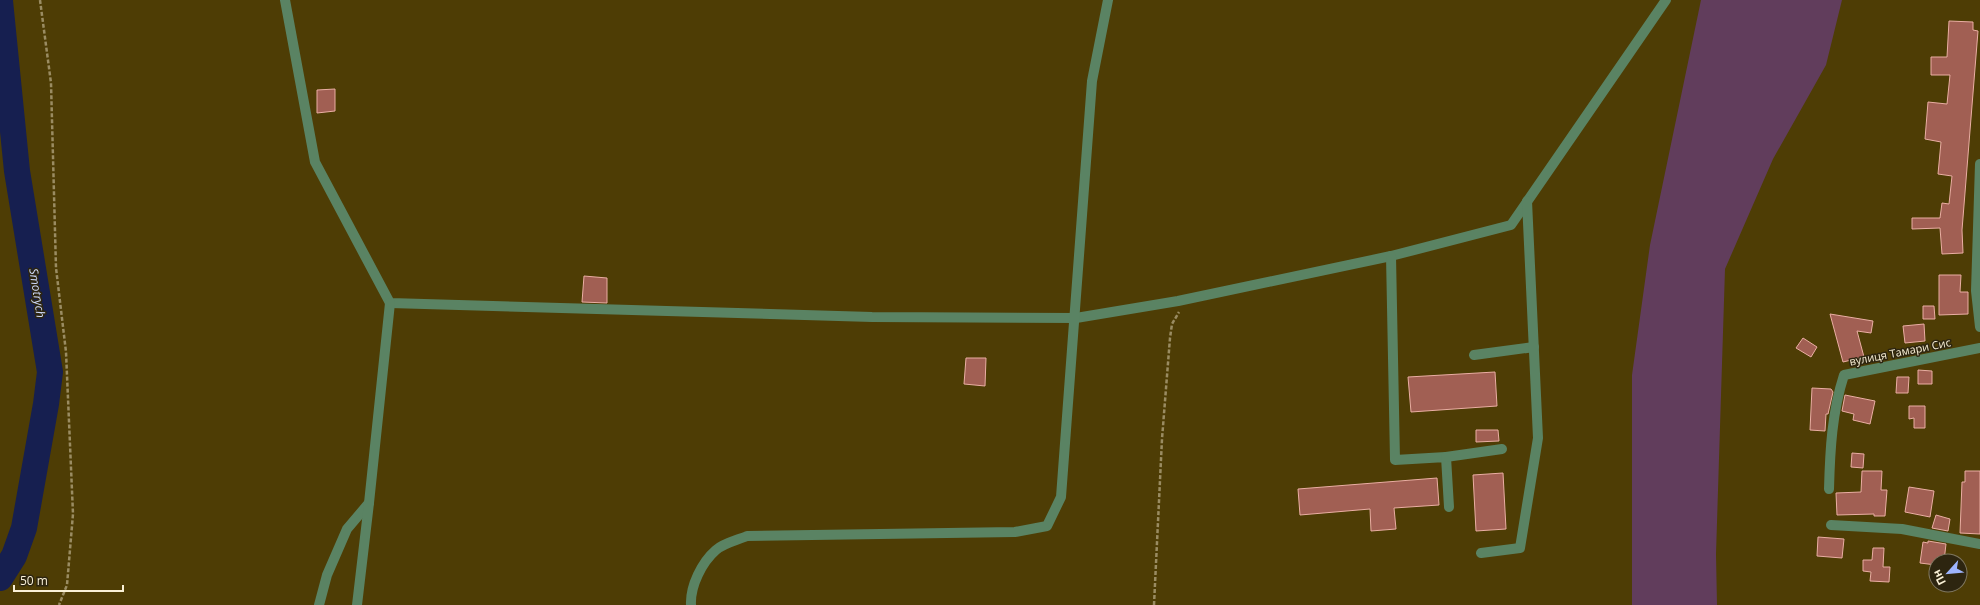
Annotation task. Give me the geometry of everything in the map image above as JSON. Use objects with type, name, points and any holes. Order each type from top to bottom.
[{"type":"street","points":[[285,0],[315,162],[390,303],[357,605]]},
{"type":"street","points":[[691,605],[691,599],[700,570],[717,549],[747,536],[1016,532],[1047,526],[1061,497],[1076,318],[1092,81],[1108,0]]},
{"type":"street","points":[[390,303],[872,316],[1076,318],[1188,299],[1391,256],[1511,225],[1666,0]]},
{"type":"street","points":[[1980,164],[1976,290],[1980,327]]},
{"type":"street","points":[[1480,553],[1520,548],[1538,438],[1527,201]]},
{"type":"street","points":[[1391,256],[1395,460],[1446,457],[1502,449]]},
{"type":"street","points":[[1474,355],[1534,347]]},
{"type":"street","name":"вулиця Тамари Сис","points":[[1829,489],[1830,442],[1837,396],[1844,375],[1980,348]]},
{"type":"street","points":[[1446,457],[1449,507]]},
{"type":"street","points":[[319,605],[327,575],[347,529],[369,503]]},
{"type":"street","points":[[1831,525],[1902,529],[1980,544]]},
{"type":"path","points":[[40,0],[51,83],[56,268],[66,352],[73,514],[67,585],[59,605]]},
{"type":"path","points":[[1154,605],[1162,440],[1170,338],[1172,324],[1188,299]]},
{"type":"shaded area","points":[[1701,0],[1842,0],[1826,65],[1773,159],[1725,269],[1716,554],[1717,605],[1632,605],[1632,375],[1650,245]]},
{"type":"building","points":[[1949,21],[1973,22],[1973,30],[1978,31],[1962,230],[1963,253],[1942,254],[1940,228],[1912,229],[1912,218],[1940,218],[1942,203],[1949,204],[1952,176],[1938,174],[1941,142],[1925,139],[1928,102],[1947,104],[1950,75],[1931,75],[1931,57],[1947,57]]},
{"type":"building","points":[[335,89],[335,111],[317,113],[317,90]]},
{"type":"building","points":[[1939,275],[1961,275],[1960,292],[1968,292],[1968,314],[1939,315]]},
{"type":"building","points":[[584,276],[607,278],[607,303],[582,302]]},
{"type":"building","points":[[1923,306],[1934,306],[1935,319],[1923,319]]},
{"type":"building","points":[[1830,314],[1873,321],[1871,333],[1857,331],[1864,357],[1843,362]]},
{"type":"building","points":[[1924,324],[1925,341],[1905,343],[1903,326]]},
{"type":"building","points":[[1803,338],[1817,347],[1811,357],[1796,348]]},
{"type":"building","points":[[966,358],[986,358],[985,386],[964,384]]},
{"type":"building","points":[[1918,370],[1932,371],[1932,384],[1918,384]]},
{"type":"building","points":[[1495,372],[1497,406],[1411,412],[1408,377]]},
{"type":"building","points":[[1897,377],[1909,377],[1908,393],[1896,393]]},
{"type":"building","points":[[1812,388],[1831,389],[1833,392],[1828,414],[1826,414],[1825,431],[1810,430]]},
{"type":"building","points":[[1845,395],[1875,401],[1870,424],[1853,420],[1854,414],[1842,411]]},
{"type":"building","points":[[1909,406],[1925,406],[1925,428],[1914,428],[1914,418],[1909,419]]},
{"type":"building","points":[[1476,430],[1498,430],[1499,441],[1476,442]]},
{"type":"building","points":[[1852,453],[1864,454],[1863,468],[1851,467]]},
{"type":"building","points":[[1862,471],[1882,471],[1881,490],[1887,490],[1885,516],[1874,516],[1874,514],[1837,515],[1836,493],[1861,492]]},
{"type":"building","points":[[1965,471],[1980,471],[1980,534],[1960,533],[1962,482],[1965,482]]},
{"type":"building","points":[[1503,473],[1506,529],[1476,531],[1473,475]]},
{"type":"building","points":[[1437,478],[1439,505],[1394,508],[1396,529],[1371,531],[1370,509],[1300,515],[1298,489]]},
{"type":"building","points":[[1909,487],[1934,491],[1930,517],[1905,512]]},
{"type":"building","points":[[1936,515],[1950,519],[1948,531],[1932,528]]},
{"type":"building","points":[[1818,537],[1844,539],[1842,558],[1817,556]]},
{"type":"building","points":[[1928,541],[1946,544],[1945,553],[1928,553],[1928,564],[1920,563],[1923,542],[1928,543]]},
{"type":"building","points":[[1873,548],[1884,548],[1883,567],[1890,567],[1889,582],[1870,581],[1871,572],[1863,571],[1863,560],[1872,560]]},
{"type":"waterway","name":"Smotrych","points":[[0,1],[17,171],[50,372],[46,404],[24,528],[14,556],[0,578]]}]
